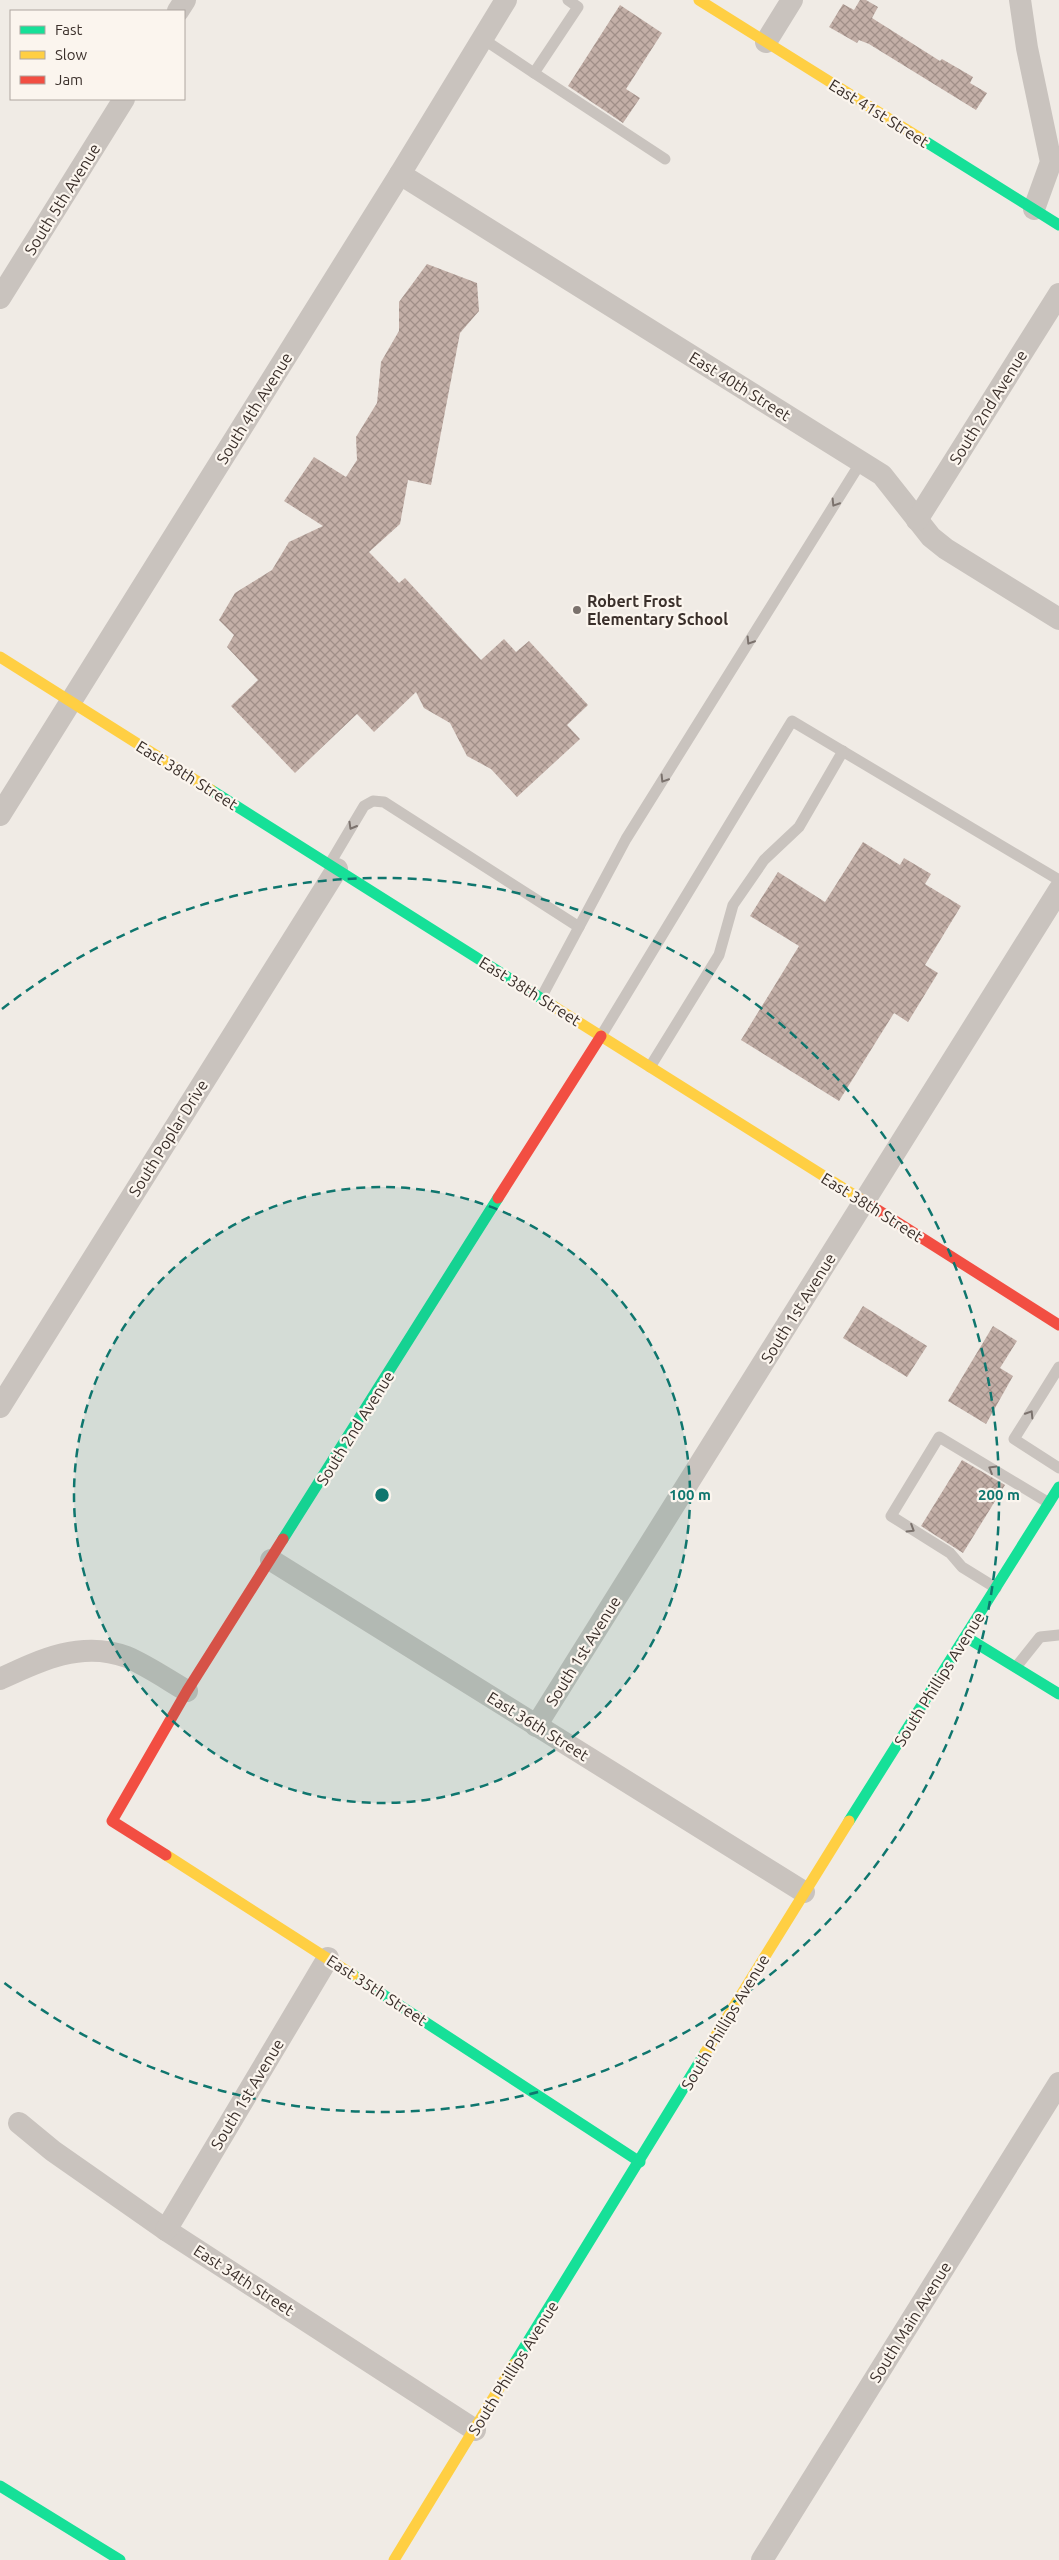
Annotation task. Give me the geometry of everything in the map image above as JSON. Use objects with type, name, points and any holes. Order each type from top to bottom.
[{"type":"street","name":"South 4th Avenue","points":[[0,815],[69,701],[400,174],[506,0]]},
{"type":"street","name":"East 41st Street","points":[[700,0],[1059,225]]},
{"type":"street","points":[[766,42],[792,0]]},
{"type":"street","points":[[1020,0],[1027,48],[1051,162],[1034,210]]},
{"type":"street","name":"South 5th Avenue","points":[[0,298],[123,100]]},
{"type":"street","name":"East 40th Street","points":[[400,174],[882,475],[901,496],[917,520],[946,549],[1059,619]]},
{"type":"street","name":"South 2nd Avenue","points":[[917,520],[1059,294]]},
{"type":"street","name":"East 38th Street","points":[[0,657],[1059,1325]]},
{"type":"street","name":"South Poplar Drive","points":[[0,1407],[333,867]]},
{"type":"street","name":"South 1st Avenue","points":[[536,1726],[1059,890]]},
{"type":"street","name":"South 2nd Avenue","points":[[112,1822],[187,1691],[272,1560],[601,1036]]},
{"type":"street","name":"South Phillips Avenue","points":[[394,2560],[804,1892],[966,1637],[1059,1486]]},
{"type":"street","name":"East 36th Street","points":[[272,1560],[804,1892]]},
{"type":"street","points":[[966,1637],[1059,1694]]},
{"type":"street","points":[[0,1679],[29,1665],[66,1652],[108,1651],[128,1658],[187,1691]]},
{"type":"street","name":"East 35th Street","points":[[112,1822],[328,1958],[640,2162]]},
{"type":"street","name":"South 1st Avenue","points":[[166,2230],[328,1958]]},
{"type":"street","name":"South Main Avenue","points":[[762,2560],[1059,2084]]},
{"type":"street","name":"East 34th Street","points":[[19,2123],[53,2151],[166,2230],[475,2430]]},
{"type":"street","points":[[0,2486],[109,2557]]},
{"type":"lane","points":[[534,73],[578,7],[568,0]]},
{"type":"lane","points":[[483,39],[665,159]]},
{"type":"lane","points":[[541,998],[626,839],[861,462]]},
{"type":"lane","points":[[601,1036],[792,721],[1059,880]]},
{"type":"lane","points":[[650,1067],[719,955],[733,905],[764,860],[799,827],[842,751]]},
{"type":"lane","points":[[333,867],[364,806],[373,801],[384,802],[579,927]]},
{"type":"lane","points":[[1059,1367],[1014,1439],[1059,1468]]},
{"type":"lane","points":[[996,1588],[962,1567],[950,1553],[890,1516],[939,1436],[1049,1503]]},
{"type":"lane","points":[[1016,1667],[1040,1636],[1059,1635]]},
{"type":"building","points":[[860,0],[866,0],[878,7],[872,18],[940,61],[942,59],[973,77],[970,83],[987,93],[976,110],[869,44],[859,40],[857,43],[829,27],[843,4],[854,10]]},
{"type":"building","points":[[620,5],[662,33],[626,89],[640,98],[623,123],[568,86]]},
{"type":"building","points":[[427,264],[477,283],[479,311],[460,333],[431,485],[408,480],[400,524],[369,552],[399,583],[405,578],[481,660],[504,639],[516,652],[529,641],[588,705],[567,725],[580,739],[517,797],[491,769],[467,756],[450,723],[424,708],[416,692],[374,732],[357,714],[295,773],[231,706],[258,680],[227,647],[234,635],[219,620],[235,593],[272,570],[289,542],[323,526],[284,501],[314,457],[346,477],[357,460],[356,437],[377,403],[381,362],[399,331],[399,302]]},
{"type":"building","points":[[863,842],[900,865],[904,858],[931,874],[925,884],[961,906],[925,965],[938,973],[908,1022],[894,1013],[839,1101],[741,1040],[799,946],[750,916],[778,872],[825,902]]},
{"type":"building","points":[[863,1306],[927,1346],[907,1377],[843,1338]]},
{"type":"building","points":[[993,1326],[1017,1341],[1000,1368],[1013,1376],[986,1424],[948,1401]]},
{"type":"building","points":[[962,1460],[1005,1485],[963,1553],[921,1526]]},
{"type":"traffic: fast","points":[[923,140],[1059,225]]},
{"type":"traffic: fast","points":[[211,790],[553,1006]]},
{"type":"traffic: fast","points":[[283,1539],[498,1198]]},
{"type":"traffic: fast","points":[[849,1821],[1059,1487]]},
{"type":"traffic: fast","points":[[966,1637],[1059,1694]]},
{"type":"traffic: fast","points":[[353,1975],[640,2162]]},
{"type":"traffic: fast","points":[[514,2364],[705,2053]]},
{"type":"traffic: fast","points":[[0,2486],[120,2560]]},
{"type":"traffic: slow","points":[[699,0],[923,140]]},
{"type":"traffic: slow","points":[[0,657],[211,790]]},
{"type":"traffic: slow","points":[[553,1006],[862,1200]]},
{"type":"traffic: slow","points":[[705,2053],[849,1821]]},
{"type":"traffic: slow","points":[[166,1855],[353,1975]]},
{"type":"traffic: slow","points":[[394,2560],[514,2364]]},
{"type":"traffic: jam","points":[[498,1198],[601,1036]]},
{"type":"traffic: jam","points":[[862,1200],[1059,1325]]},
{"type":"traffic: jam","points":[[166,1855],[112,1821],[187,1691],[283,1539]]},
{"type":"place","name":"Robert Frost Elementary School","points":[[577,610]]}]
